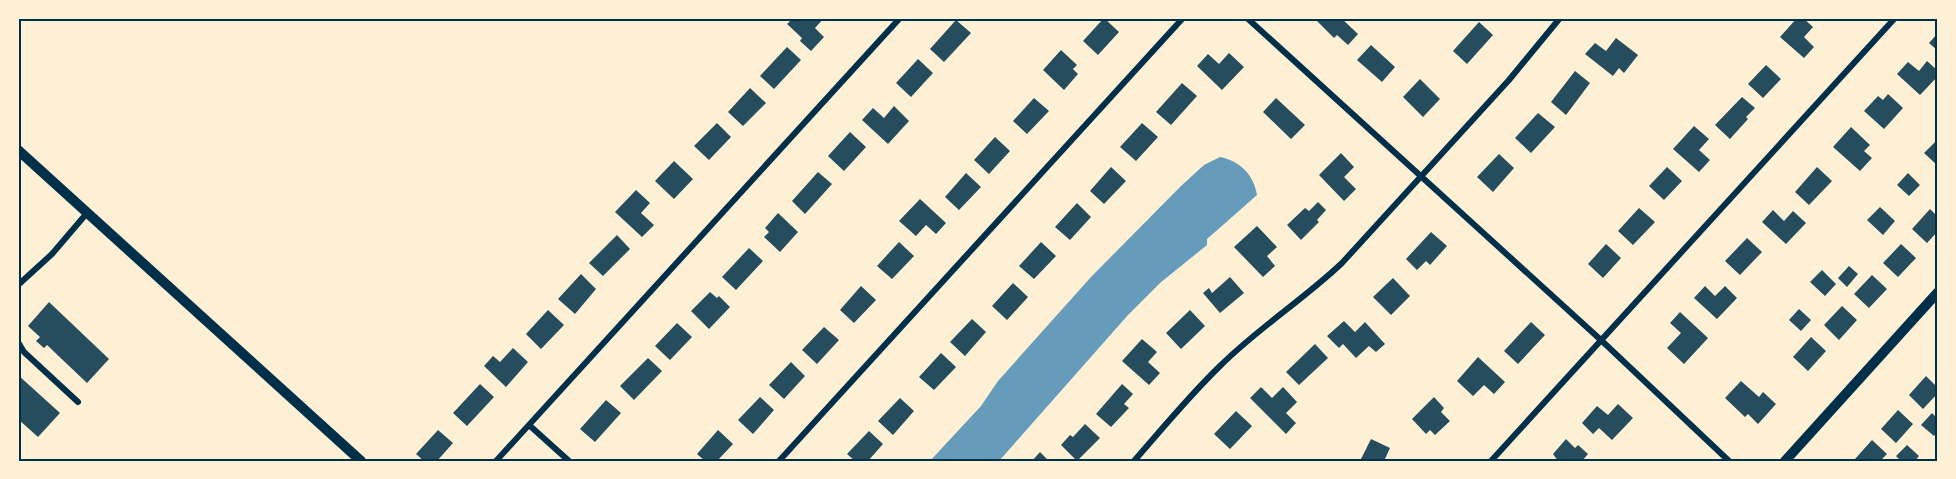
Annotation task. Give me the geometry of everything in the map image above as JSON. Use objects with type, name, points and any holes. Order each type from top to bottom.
[{"type":"street","points":[[496,461],[900,18]]},
{"type":"street","points":[[779,461],[1182,18]]},
{"type":"street","points":[[1247,18],[1602,341],[1729,461]]},
{"type":"street","points":[[1134,461],[1219,367],[1254,335],[1321,283],[1342,263],[1509,80],[1560,18]]},
{"type":"street","points":[[1491,461],[1895,18]]},
{"type":"street","points":[[18,150],[362,461]]},
{"type":"street","points":[[18,285],[52,254],[87,213]]},
{"type":"street","points":[[1785,461],[1938,292]]},
{"type":"street","points":[[18,342],[24,352],[78,402]]},
{"type":"street","points":[[529,425],[569,461]]},
{"type":"water","points":[[1220,157],[1234,162],[1245,170],[1253,181],[1257,195],[1207,239],[1207,245],[1160,283],[1128,315],[999,461],[930,461],[981,406],[998,381],[1091,277],[1181,186],[1204,165]]},
{"type":"building","points":[[793,18],[824,18],[815,28],[824,37],[811,51],[800,41],[802,38],[787,24]]},
{"type":"building","points":[[1104,18],[1119,32],[1098,55],[1083,41]]},
{"type":"building","points":[[1318,18],[1341,18],[1358,34],[1348,45],[1337,35],[1334,38],[1316,20]]},
{"type":"building","points":[[1797,18],[1803,18],[1813,27],[1804,37],[1814,47],[1804,58],[1780,37]]},
{"type":"building","points":[[956,20],[971,33],[944,62],[930,49]]},
{"type":"building","points":[[1479,22],[1493,35],[1467,64],[1453,51]]},
{"type":"building","points":[[1938,33],[1938,51],[1929,43]]},
{"type":"building","points":[[1616,38],[1638,55],[1624,73],[1619,68],[1613,76],[1585,54],[1595,43],[1606,51]]},
{"type":"building","points":[[1371,45],[1395,67],[1382,82],[1357,60]]},
{"type":"building","points":[[787,47],[801,60],[774,89],[760,76]]},
{"type":"building","points":[[1061,50],[1077,65],[1073,69],[1078,74],[1064,90],[1043,70]]},
{"type":"building","points":[[1229,53],[1244,67],[1222,90],[1197,66],[1208,54],[1219,64]]},
{"type":"building","points":[[918,59],[933,73],[911,97],[896,83]]},
{"type":"building","points":[[1927,61],[1938,71],[1938,76],[1920,95],[1897,74],[1908,62],[1919,71]]},
{"type":"building","points":[[1766,65],[1781,79],[1763,98],[1748,84]]},
{"type":"building","points":[[1575,71],[1590,83],[1566,115],[1551,102]]},
{"type":"building","points":[[1420,79],[1440,99],[1423,117],[1403,97]]},
{"type":"building","points":[[1182,83],[1197,96],[1171,125],[1156,112]]},
{"type":"building","points":[[750,88],[766,103],[743,126],[728,112]]},
{"type":"building","points":[[1888,94],[1903,108],[1884,129],[1864,111],[1878,96],[1883,100]]},
{"type":"building","points":[[1742,97],[1755,108],[1730,139],[1715,125]]},
{"type":"building","points":[[1034,98],[1049,111],[1027,134],[1013,121]]},
{"type":"building","points":[[1276,98],[1305,125],[1291,139],[1263,112]]},
{"type":"building","points":[[894,106],[909,121],[888,144],[862,120],[873,108],[884,118]]},
{"type":"building","points":[[1538,113],[1555,127],[1531,153],[1515,138]]},
{"type":"building","points":[[717,123],[731,137],[709,160],[694,146]]},
{"type":"building","points":[[1142,123],[1158,137],[1136,161],[1120,147]]},
{"type":"building","points":[[1694,126],[1709,139],[1699,150],[1710,160],[1699,172],[1673,149]]},
{"type":"building","points":[[1851,127],[1870,145],[1864,151],[1872,158],[1860,171],[1833,147]]},
{"type":"building","points":[[850,132],[866,147],[844,171],[828,156]]},
{"type":"building","points":[[995,137],[1010,151],[989,174],[974,160]]},
{"type":"building","points":[[1935,142],[1938,145],[1937,165],[1924,153]]},
{"type":"building","points":[[1341,153],[1354,167],[1344,177],[1356,189],[1344,201],[1319,175]]},
{"type":"building","points":[[1499,154],[1514,168],[1493,192],[1477,177]]},
{"type":"building","points":[[674,161],[693,179],[674,199],[655,181]]},
{"type":"building","points":[[1111,167],[1126,181],[1104,204],[1090,191]]},
{"type":"building","points":[[1667,167],[1682,181],[1664,200],[1649,186]]},
{"type":"building","points":[[1817,167],[1832,181],[1809,205],[1795,192]]},
{"type":"building","points":[[818,172],[832,184],[805,214],[792,201]]},
{"type":"building","points":[[966,173],[981,187],[959,210],[945,197]]},
{"type":"building","points":[[1908,173],[1920,185],[1909,196],[1897,185]]},
{"type":"building","points":[[636,190],[650,203],[641,213],[654,225],[642,237],[615,212]]},
{"type":"building","points":[[920,199],[946,223],[936,234],[926,225],[916,236],[899,221]]},
{"type":"building","points":[[1318,202],[1326,210],[1317,220],[1319,222],[1301,240],[1287,225],[1305,208],[1309,211]]},
{"type":"building","points":[[1077,203],[1091,217],[1070,240],[1055,227]]},
{"type":"building","points":[[1880,207],[1895,221],[1883,235],[1867,220]]},
{"type":"building","points":[[1639,208],[1655,222],[1633,245],[1618,231]]},
{"type":"building","points":[[1930,209],[1938,217],[1938,231],[1927,243],[1912,229]]},
{"type":"building","points":[[1773,210],[1784,221],[1793,211],[1806,223],[1786,244],[1762,222]]},
{"type":"building","points":[[778,213],[798,232],[780,252],[764,237],[769,232],[765,228]]},
{"type":"building","points":[[1257,226],[1277,247],[1267,256],[1275,266],[1263,277],[1234,247]]},
{"type":"building","points":[[1431,232],[1447,246],[1430,265],[1426,261],[1417,270],[1406,259]]},
{"type":"building","points":[[617,235],[630,249],[603,276],[589,263]]},
{"type":"building","points":[[1747,238],[1762,252],[1740,275],[1725,261]]},
{"type":"building","points":[[899,242],[914,256],[892,279],[877,266]]},
{"type":"building","points":[[1041,242],[1056,256],[1034,279],[1019,266]]},
{"type":"building","points":[[1606,244],[1621,258],[1603,278],[1588,264]]},
{"type":"building","points":[[1901,244],[1916,258],[1898,277],[1883,263]]},
{"type":"building","points":[[749,248],[763,261],[736,290],[722,277]]},
{"type":"building","points":[[1849,266],[1858,274],[1847,287],[1838,278]]},
{"type":"building","points":[[1822,270],[1836,284],[1825,296],[1810,282]]},
{"type":"building","points":[[581,274],[596,289],[575,314],[558,299]]},
{"type":"building","points":[[1872,275],[1887,289],[1869,308],[1854,294]]},
{"type":"building","points":[[1230,277],[1244,293],[1220,313],[1203,293],[1209,288],[1212,293]]},
{"type":"building","points":[[1393,278],[1410,296],[1391,315],[1373,297]]},
{"type":"building","points":[[1013,283],[1028,297],[1007,320],[992,306]]},
{"type":"building","points":[[861,286],[876,300],[854,323],[840,310]]},
{"type":"building","points":[[1705,286],[1715,296],[1725,286],[1737,298],[1717,319],[1694,298]]},
{"type":"building","points":[[710,292],[717,298],[719,296],[730,307],[709,329],[691,311]]},
{"type":"building","points":[[49,302],[109,359],[87,383],[47,345],[44,348],[36,341],[40,337],[28,326]]},
{"type":"building","points":[[1842,306],[1857,320],[1839,340],[1824,325]]},
{"type":"building","points":[[1799,309],[1811,320],[1801,331],[1789,320]]},
{"type":"building","points":[[548,310],[564,325],[541,349],[526,334]]},
{"type":"building","points":[[1190,310],[1205,326],[1181,349],[1166,333]]},
{"type":"building","points":[[1680,312],[1708,338],[1684,364],[1667,348],[1681,333],[1670,323]]},
{"type":"building","points":[[972,319],[986,332],[965,356],[950,342]]},
{"type":"building","points":[[1344,321],[1355,332],[1365,322],[1385,344],[1376,352],[1369,346],[1356,358],[1343,344],[1339,348],[1327,336]]},
{"type":"building","points":[[1531,322],[1545,335],[1518,364],[1504,351]]},
{"type":"building","points":[[677,323],[692,337],[670,360],[655,346]]},
{"type":"building","points":[[824,327],[839,340],[817,364],[802,350]]},
{"type":"building","points":[[1811,337],[1826,351],[1808,371],[1793,357]]},
{"type":"building","points":[[1142,339],[1157,352],[1148,362],[1160,373],[1149,385],[1122,361]]},
{"type":"building","points":[[1315,344],[1328,358],[1299,385],[1286,372]]},
{"type":"building","points":[[513,348],[528,362],[506,387],[484,366],[493,356],[500,362]]},
{"type":"building","points":[[941,353],[956,367],[934,390],[919,377]]},
{"type":"building","points":[[1478,357],[1505,382],[1494,394],[1484,385],[1473,396],[1457,381]]},
{"type":"building","points":[[648,358],[662,371],[634,400],[620,386]]},
{"type":"building","points":[[791,362],[805,376],[784,399],[769,385]]},
{"type":"building","points":[[18,375],[60,413],[38,437],[18,419]]},
{"type":"building","points":[[1926,376],[1938,388],[1938,393],[1923,409],[1909,395]]},
{"type":"building","points":[[1741,381],[1759,397],[1763,392],[1776,404],[1758,424],[1748,414],[1745,417],[1725,398]]},
{"type":"building","points":[[480,384],[494,397],[467,426],[453,413]]},
{"type":"building","points":[[1122,384],[1133,394],[1124,404],[1129,408],[1111,427],[1096,414]]},
{"type":"building","points":[[1261,387],[1272,398],[1283,387],[1297,402],[1286,413],[1296,423],[1286,434],[1250,398]]},
{"type":"building","points":[[760,397],[774,410],[753,434],[738,420]]},
{"type":"building","points":[[1434,397],[1444,408],[1441,412],[1450,421],[1435,435],[1430,430],[1426,434],[1412,419]]},
{"type":"building","points":[[900,398],[914,411],[893,435],[878,421]]},
{"type":"building","points":[[606,400],[621,413],[595,442],[580,429]]},
{"type":"building","points":[[1618,404],[1633,418],[1612,440],[1599,428],[1593,434],[1582,423],[1597,406],[1608,415]]},
{"type":"building","points":[[1898,410],[1913,424],[1896,443],[1881,429]]},
{"type":"building","points":[[1236,411],[1252,426],[1230,449],[1214,434]]},
{"type":"building","points":[[1932,413],[1938,419],[1938,431],[1934,436],[1921,425]]},
{"type":"building","points":[[1085,424],[1100,438],[1077,461],[1061,445],[1070,435],[1073,437]]},
{"type":"building","points":[[438,430],[453,443],[437,461],[424,461],[416,454]]},
{"type":"building","points":[[718,430],[733,444],[717,461],[705,461],[697,454]]},
{"type":"building","points":[[869,431],[883,444],[868,461],[855,461],[847,454]]},
{"type":"building","points":[[1371,439],[1390,448],[1384,461],[1360,461]]},
{"type":"building","points":[[1566,439],[1575,448],[1578,445],[1588,454],[1582,461],[1558,461],[1553,454]]},
{"type":"building","points":[[1872,440],[1887,454],[1880,461],[1857,461],[1855,459]]},
{"type":"building","points":[[1907,445],[1919,456],[1915,461],[1901,461],[1896,456]]},
{"type":"building","points":[[1040,452],[1049,461],[1032,461]]}]
